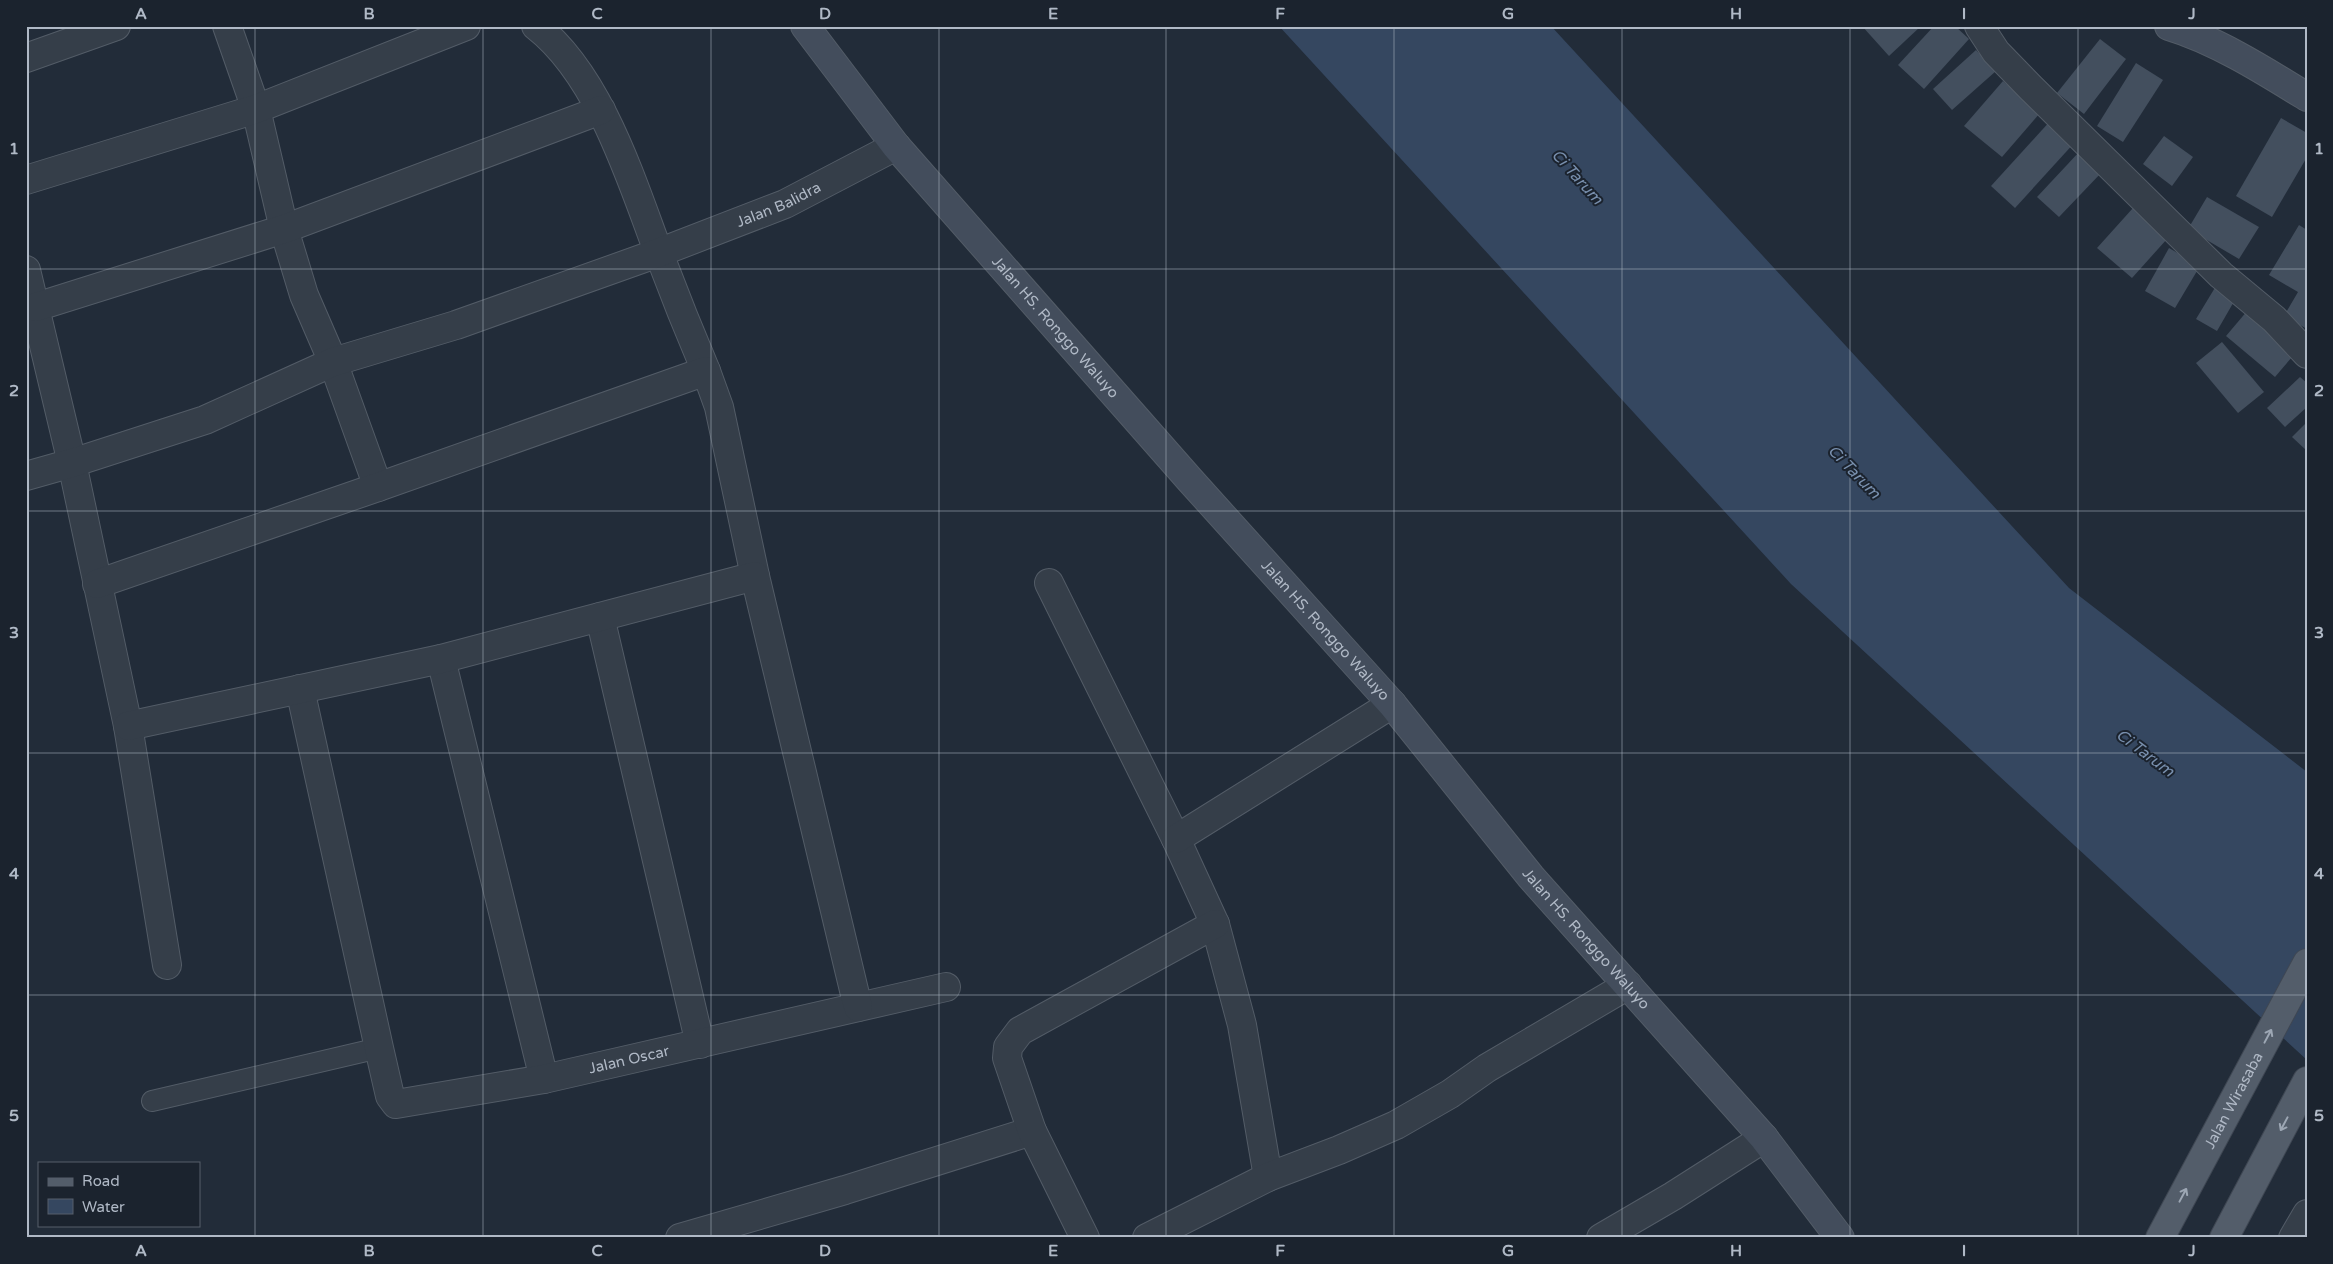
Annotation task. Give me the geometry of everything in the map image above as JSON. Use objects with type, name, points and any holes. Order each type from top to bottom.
[{"type":"main road","name":"Jalan Wirasaba","points":[[2160,1238],[2307,963]]},
{"type":"main road","points":[[2224,1238],[2307,1081]]},
{"type":"street","points":[[26,58],[116,26]]},
{"type":"street","points":[[227,26],[256,109],[284,229],[304,295],[334,362],[378,487]]},
{"type":"street","points":[[26,180],[256,109],[466,26]]},
{"type":"street","points":[[536,26],[548,35],[601,110],[719,407],[755,576],[858,1007]]},
{"type":"street","name":"Jalan HS. Ronggo Waluyo","points":[[805,26],[896,146],[1190,480],[1392,704],[1531,877],[1764,1138],[1840,1238]]},
{"type":"street","points":[[1980,26],[1996,52],[2031,88],[2221,275],[2274,319],[2307,354]]},
{"type":"street","points":[[2169,26],[2184,30],[2252,64],[2307,97]]},
{"type":"street","points":[[36,306],[284,229],[601,110]]},
{"type":"street","name":"Jalan Balidra","points":[[26,476],[72,464],[205,420],[334,362],[456,325],[658,253],[785,204],[896,146]]},
{"type":"street","points":[[26,270],[72,464],[128,726],[168,965]]},
{"type":"street","points":[[97,584],[706,371]]},
{"type":"street","points":[[128,726],[441,659],[755,576]]},
{"type":"street","points":[[1050,583],[1176,839],[1215,924],[1242,1025],[1268,1177]]},
{"type":"street","points":[[600,617],[700,1044]]},
{"type":"street","points":[[441,659],[544,1079]]},
{"type":"street","points":[[300,689],[379,1048]]},
{"type":"street","points":[[1176,839],[1392,704]]},
{"type":"street","points":[[1085,1238],[1032,1131],[1007,1058],[1008,1047],[1020,1030],[1215,924]]},
{"type":"street","points":[[1147,1238],[1268,1177],[1339,1150],[1396,1125],[1450,1094],[1487,1068],[1628,985]]},
{"type":"street","name":"Jalan Oscar","points":[[379,1048],[390,1096],[396,1104],[544,1079],[946,987]]},
{"type":"street","points":[[680,1238],[844,1190],[1032,1131]]},
{"type":"street","points":[[1601,1238],[1673,1196],[1764,1138]]},
{"type":"street","points":[[2293,1238],[2307,1214]]},
{"type":"lane","points":[[152,1101],[379,1048]]},
{"type":"water","name":"Ci Tarum","points":[[1279,26],[1551,26],[2069,588],[2307,772],[2307,1060],[1791,584]]},
{"type":"building","points":[[1862,26],[1921,26],[1889,56]]},
{"type":"building","points":[[1934,26],[1955,26],[1969,39],[1924,89],[1898,65]]},
{"type":"building","points":[[2100,39],[2126,59],[2084,114],[2057,93]]},
{"type":"building","points":[[1976,50],[1996,71],[1952,110],[1933,89]]},
{"type":"building","points":[[2136,63],[2163,80],[2123,142],[2097,126]]},
{"type":"building","points":[[2003,81],[2040,113],[2002,157],[1964,126]]},
{"type":"building","points":[[2281,118],[2307,133],[2307,157],[2272,217],[2236,196]]},
{"type":"building","points":[[2052,119],[2076,141],[2015,208],[1991,186]]},
{"type":"building","points":[[2164,136],[2193,157],[2172,186],[2143,164]]},
{"type":"building","points":[[2080,151],[2102,172],[2059,217],[2037,197]]},
{"type":"building","points":[[2207,197],[2259,227],[2239,259],[2188,229]]},
{"type":"building","points":[[2133,208],[2167,239],[2132,278],[2097,248]]},
{"type":"building","points":[[2299,225],[2307,230],[2307,329],[2284,316],[2298,292],[2269,275]]},
{"type":"building","points":[[2169,248],[2200,266],[2175,308],[2145,291]]},
{"type":"building","points":[[2216,286],[2236,298],[2217,331],[2196,319]]},
{"type":"building","points":[[2248,310],[2298,350],[2275,377],[2226,336]]},
{"type":"building","points":[[2222,342],[2264,392],[2238,413],[2196,363]]},
{"type":"building","points":[[2300,377],[2307,383],[2307,407],[2285,427],[2267,408]]},
{"type":"building","points":[[2307,422],[2307,451],[2292,437]]}]
